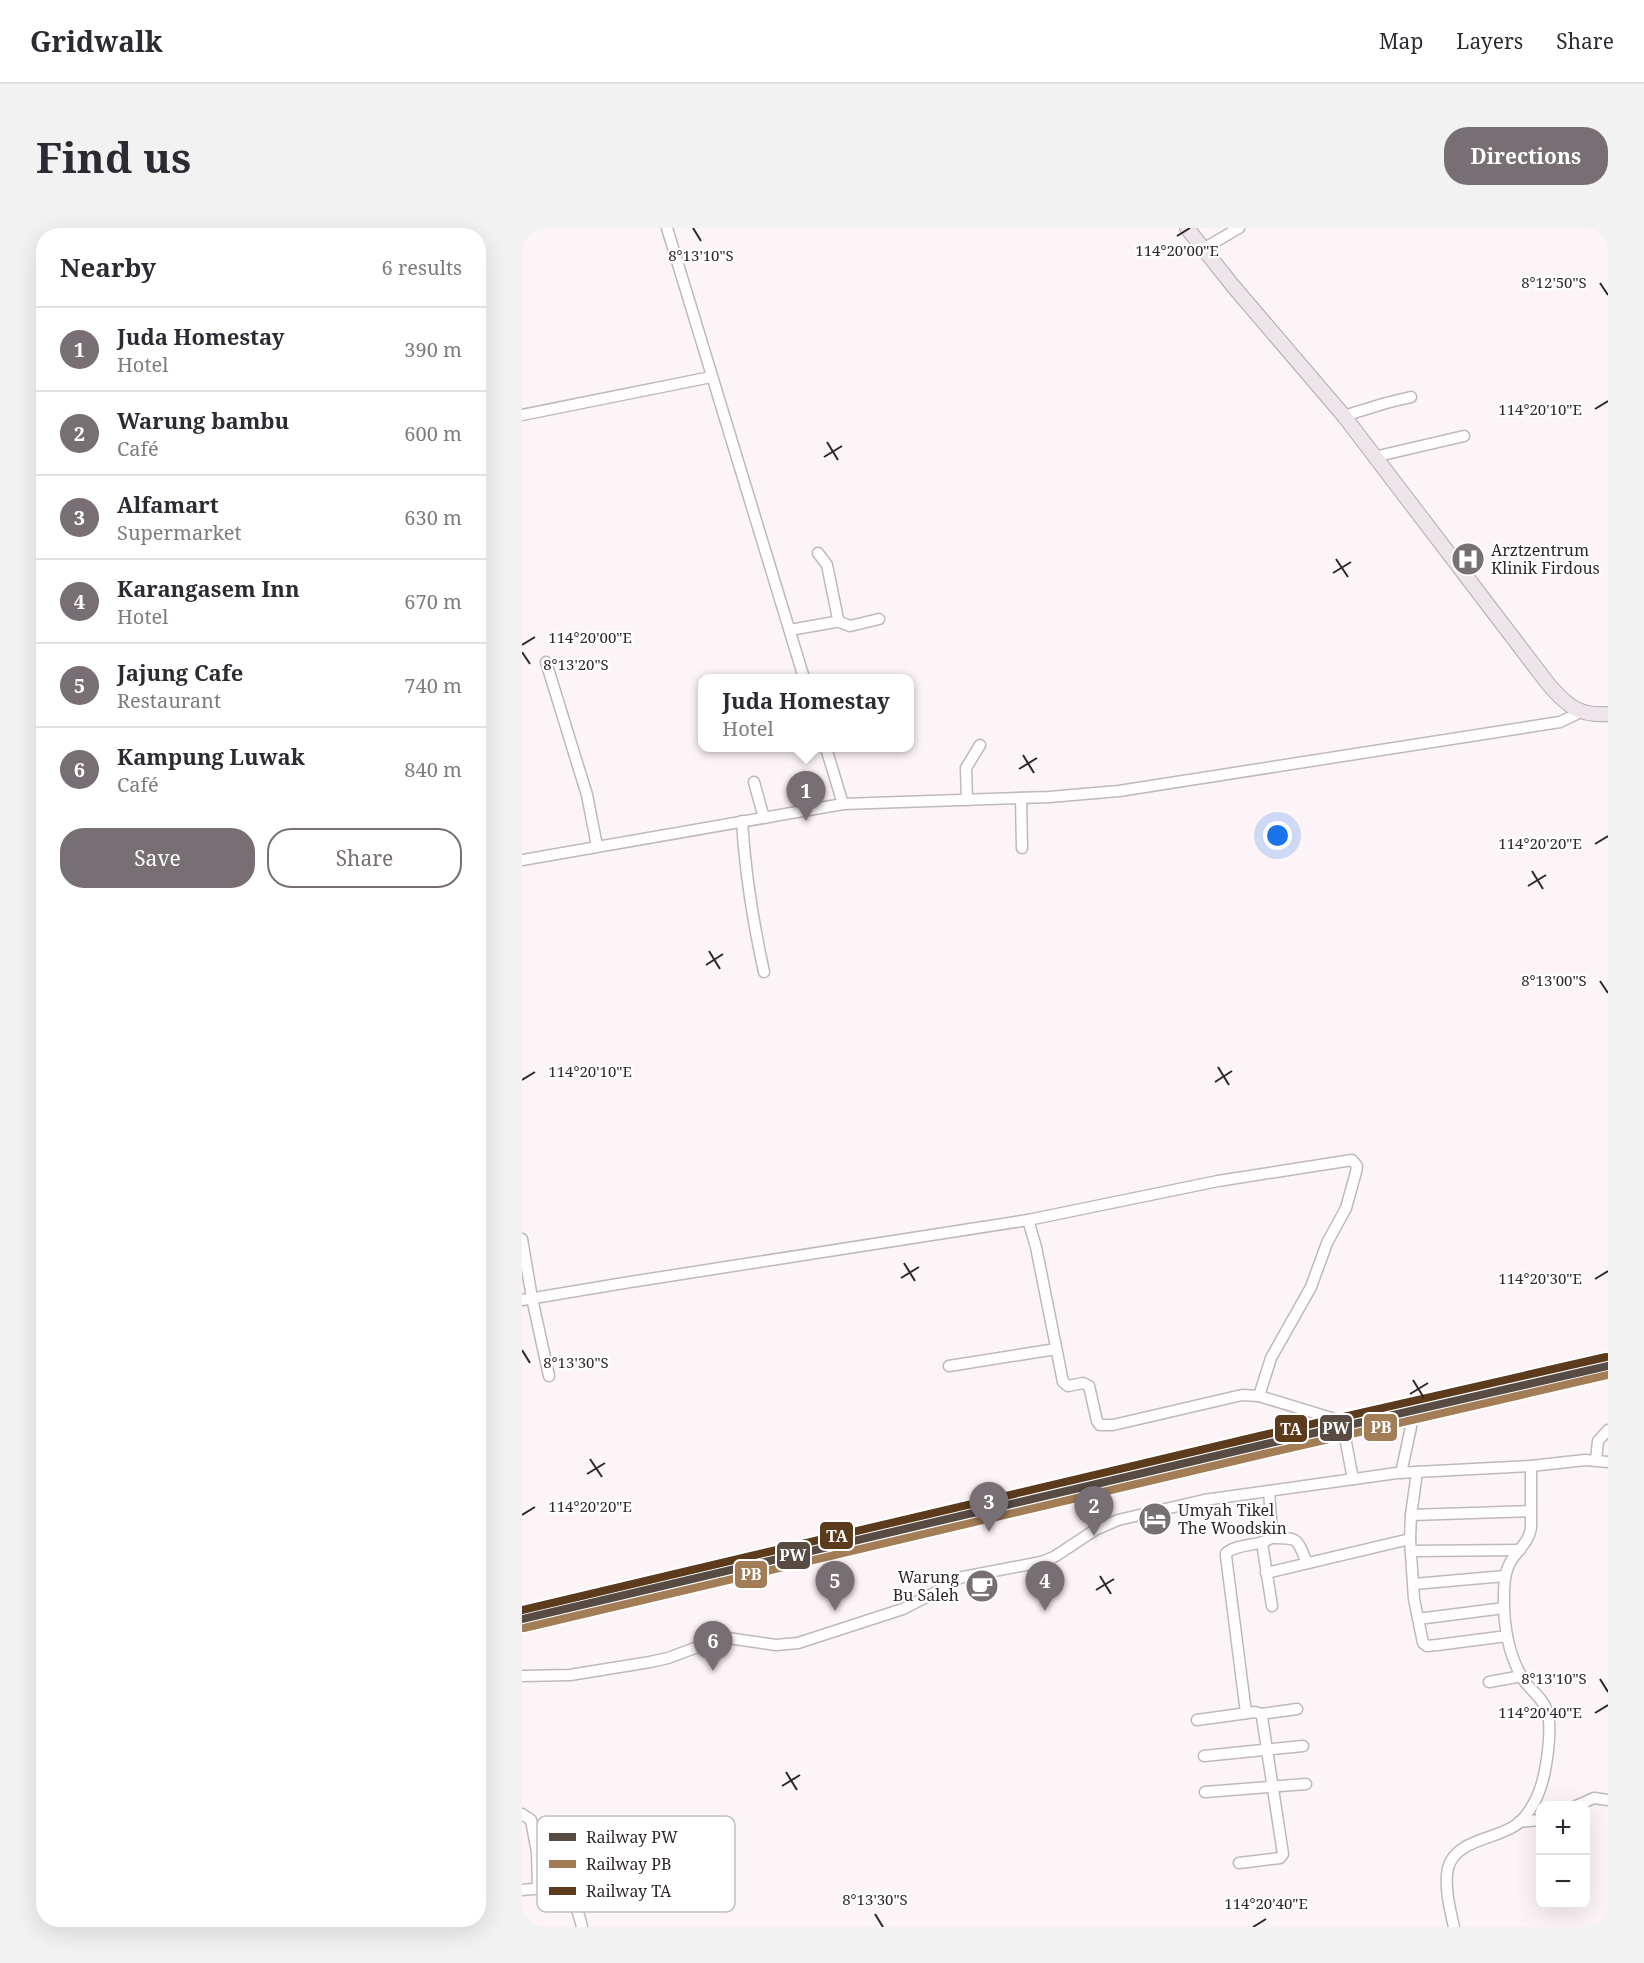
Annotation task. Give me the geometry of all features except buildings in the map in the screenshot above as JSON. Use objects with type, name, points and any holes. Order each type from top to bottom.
[{"type":"main road","points":[[1187,228],[1344,416],[1549,685],[1565,702],[1581,712],[1608,714]]},
{"type":"street","points":[[667,228],[803,674]]},
{"type":"street","points":[[1203,249],[1239,228]]},
{"type":"street","points":[[522,416],[711,377]]},
{"type":"street","points":[[1344,416],[1411,397]]},
{"type":"street","points":[[1374,457],[1464,436]]},
{"type":"street","points":[[818,553],[827,564],[838,616],[837,621]]},
{"type":"street","points":[[790,630],[837,621],[850,626],[879,619]]},
{"type":"street","points":[[546,662],[587,795],[597,846]]},
{"type":"street","points":[[522,860],[843,804],[1021,798],[1119,791],[1560,722],[1581,712]]},
{"type":"street","points":[[967,800],[966,768],[980,745]]},
{"type":"street","points":[[827,752],[843,804]]},
{"type":"street","points":[[754,782],[764,818]]},
{"type":"street","points":[[1021,798],[1022,848]]},
{"type":"street","points":[[742,821],[744,862],[764,972]]},
{"type":"street","points":[[527,1299],[1028,1220],[1218,1181],[1352,1160],[1357,1166],[1346,1208],[1327,1243],[1311,1287],[1271,1358],[1259,1396]]},
{"type":"street","points":[[1028,1220],[1036,1247],[1063,1382],[1068,1386],[1088,1384],[1097,1421],[1102,1426],[1242,1395],[1259,1396],[1338,1420],[1343,1426],[1353,1479]]},
{"type":"street","points":[[522,1239],[527,1299],[549,1376]]},
{"type":"street","points":[[949,1366],[1056,1348]]},
{"type":"street","points":[[1401,1473],[1411,1427]]},
{"type":"street","points":[[1596,1460],[1598,1441],[1608,1430]]},
{"type":"street","points":[[522,1676],[570,1675],[650,1662],[728,1638],[777,1645],[798,1643],[908,1607],[938,1591],[949,1582],[963,1577],[1041,1562],[1054,1557],[1095,1530],[1118,1520],[1204,1500],[1401,1473],[1596,1460],[1608,1462]]},
{"type":"street","points":[[1454,1927],[1447,1876],[1450,1862],[1461,1850],[1507,1830],[1519,1822],[1539,1792],[1548,1745],[1547,1708],[1522,1676],[1507,1636],[1504,1608],[1505,1576],[1511,1560],[1530,1534],[1531,1466]]},
{"type":"street","points":[[1417,1472],[1410,1539],[1422,1640],[1427,1646],[1507,1636]]},
{"type":"street","points":[[1269,1491],[1272,1532],[1266,1540],[1266,1573],[1272,1606]]},
{"type":"street","points":[[1411,1515],[1530,1511]]},
{"type":"street","points":[[1246,1713],[1226,1553],[1266,1540],[1293,1538],[1307,1563]]},
{"type":"street","points":[[1266,1573],[1410,1539]]},
{"type":"street","points":[[1412,1551],[1520,1550]]},
{"type":"street","points":[[1414,1584],[1505,1576]]},
{"type":"street","points":[[1418,1619],[1504,1608]]},
{"type":"street","points":[[1489,1682],[1522,1676]]},
{"type":"street","points":[[1197,1720],[1297,1708]]},
{"type":"street","points":[[1239,1863],[1282,1856],[1261,1714]]},
{"type":"street","points":[[1204,1756],[1303,1746]]},
{"type":"street","points":[[1205,1792],[1306,1784]]},
{"type":"street","points":[[1586,1801],[1594,1797],[1608,1800]]},
{"type":"street","points":[[522,1814],[530,1818],[537,1853]]},
{"type":"street","points":[[1519,1822],[1536,1820]]},
{"type":"street","points":[[522,1890],[537,1888]]},
{"type":"street","points":[[577,1912],[582,1927]]},
{"type":"rail line","name":"TA","points":[[522,1610],[1606,1357]]},
{"type":"rail line","name":"PW","points":[[522,1619],[1608,1366]]},
{"type":"rail line","name":"PB","points":[[524,1628],[1608,1375]]},
{"type":"place","name":"Arztzentrum Klinik Firdous","points":[[1468,559]]},
{"type":"place","name":"Juda Homestay","points":[[806,821]]},
{"type":"place","name":"Umyah Tikel The Woodskin","points":[[1155,1519]]},
{"type":"place","name":"Alfamart","points":[[989,1532]]},
{"type":"place","name":"Warung bambu","points":[[1094,1536]]},
{"type":"place","name":"Warung Bu Saleh","points":[[982,1586]]},
{"type":"place","name":"Jajung Cafe","points":[[835,1611]]},
{"type":"place","name":"Karangasem Inn","points":[[1045,1611]]},
{"type":"place","name":"Kampung Luwak","points":[[713,1671]]}]
